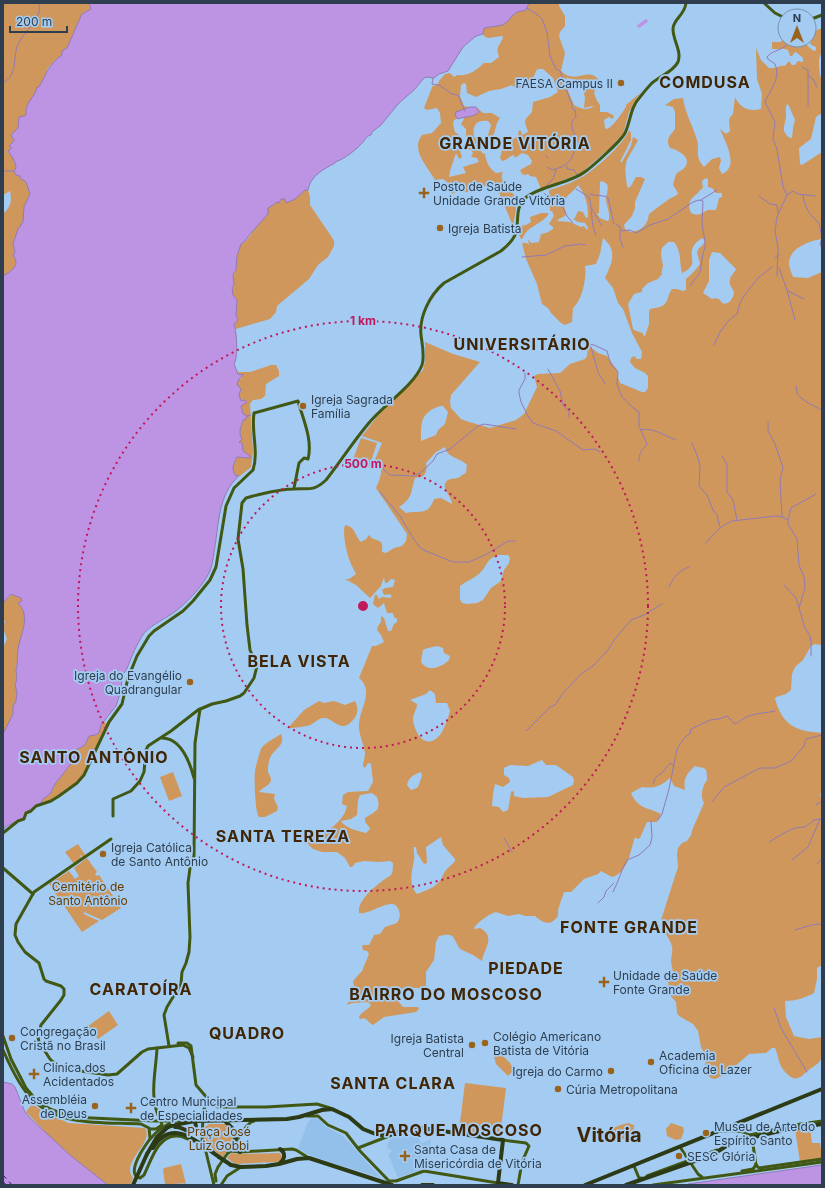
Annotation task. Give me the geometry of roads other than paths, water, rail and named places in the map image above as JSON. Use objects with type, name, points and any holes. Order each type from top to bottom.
[{"type":"main road","points":[[112,816],[113,799],[128,792],[136,786],[143,775],[147,747],[171,731],[189,716],[203,708],[233,699],[244,693],[252,682],[257,669],[250,650],[243,569],[238,547],[242,503],[246,498],[253,496],[294,488],[303,490],[314,488],[320,486],[326,480],[368,424],[418,372],[423,359],[421,334],[423,317],[426,306],[437,289],[448,281],[501,251],[508,245],[516,233],[519,206],[525,198],[541,190],[576,178],[586,172],[622,138],[626,131],[635,104],[653,83],[673,69],[676,65],[679,56],[673,30],[674,25],[683,14],[686,3]]},
{"type":"main road","points":[[764,3],[777,14]]},
{"type":"main road","points":[[3,833],[18,821],[24,819],[26,813],[36,806],[51,801],[68,790],[84,775],[108,724],[122,704],[128,678],[137,656],[149,636],[183,611],[210,580],[216,567],[226,506],[234,488],[254,468],[254,413],[298,402],[310,444],[308,458],[304,458],[299,462],[294,488]]},
{"type":"main road","points":[[169,1045],[164,1015],[167,1007],[181,984],[182,972],[187,960],[190,943],[188,883],[190,868],[194,856],[194,779],[196,734],[199,718],[203,708]]},
{"type":"main road","points":[[199,718],[203,708]]},
{"type":"main road","points":[[170,740],[168,735],[171,731]]},
{"type":"main road","points":[[160,738],[170,740],[182,750],[187,757],[194,779]]},
{"type":"main road","points":[[187,757],[193,757],[195,753]]},
{"type":"main road","points":[[112,839],[33,894],[17,921],[15,930],[20,946],[39,962],[45,980],[60,985],[64,989],[64,995],[61,1000],[42,1023],[39,1030],[39,1042],[50,1059],[60,1068],[112,1075],[117,1074],[144,1051],[184,1042],[192,1048],[196,1085],[208,1099],[221,1108],[317,1104],[349,1117],[363,1129],[371,1133],[390,1135]]},
{"type":"main road","points":[[3,868],[33,894]]},
{"type":"main road","points":[[3,1038],[19,1077]]},
{"type":"main road","points":[[169,1045],[183,1045],[192,1042]]},
{"type":"main road","points":[[183,1045],[189,1048],[193,1057]]},
{"type":"main road","points":[[3,1050],[26,1088],[38,1101],[54,1111],[71,1118],[141,1124],[154,1130],[162,1125],[158,1115],[153,1086],[159,1048]]},
{"type":"main road","points":[[585,1185],[822,1089]]},
{"type":"main road","points":[[134,1185],[157,1137],[174,1125],[195,1121],[202,1112],[208,1099]]},
{"type":"main road","points":[[317,1104],[321,1107],[321,1110]]},
{"type":"main road","points":[[299,1117],[321,1110],[332,1109]]},
{"type":"main road","points":[[202,1112],[202,1145],[206,1152],[215,1185]]},
{"type":"main road","points":[[150,1138],[151,1124],[155,1121],[158,1115]]},
{"type":"main road","points":[[102,1120],[255,1121],[318,1116],[328,1125],[346,1133],[386,1179],[393,1182],[424,1171],[498,1184],[512,1185]]},
{"type":"main road","points":[[173,1121],[150,1138],[134,1168],[134,1173],[138,1178],[144,1175],[158,1147],[165,1139],[177,1136],[196,1141]]},
{"type":"main road","points":[[149,1154],[164,1133],[175,1127],[180,1127],[188,1132],[193,1131],[196,1126],[195,1121]]},
{"type":"main road","points":[[202,1129],[211,1121]]},
{"type":"main road","points":[[225,1121],[234,1130],[236,1148],[240,1152]]},
{"type":"main road","points":[[215,1185],[216,1171],[249,1124],[255,1121]]},
{"type":"main road","points":[[634,1166],[638,1178],[641,1179],[716,1153],[728,1145],[751,1137],[822,1123]]},
{"type":"main road","points":[[358,1148],[415,1127],[526,1143],[529,1148],[522,1162],[518,1185]]},
{"type":"main road","points":[[721,1130],[744,1132],[751,1137],[756,1165],[759,1168],[822,1159]]},
{"type":"main road","points":[[154,1146],[164,1136],[173,1133],[185,1134],[231,1165],[241,1167],[278,1164],[296,1158],[309,1158]]},
{"type":"main road","points":[[498,1184],[503,1140]]},
{"type":"main road","points":[[680,1147],[699,1176],[703,1178]]},
{"type":"main road","points":[[228,1153],[231,1151],[240,1152],[280,1149],[296,1150],[309,1158],[392,1185]]},
{"type":"main road","points":[[278,1164],[283,1161],[284,1156],[280,1149]]},
{"type":"main road","points":[[626,1185],[689,1162]]},
{"type":"main road","points":[[653,1185],[822,1162]]},
{"type":"main road","points":[[731,1174],[753,1169],[756,1165]]},
{"type":"main road","points":[[221,1185],[227,1176],[241,1167]]},
{"type":"main road","points":[[422,1185],[433,1185]]},
{"type":"waterway","points":[[3,83],[11,75],[16,49],[38,15],[39,3]]},
{"type":"waterway","points":[[527,8],[542,19],[547,32],[550,56],[556,69],[560,71],[563,78],[572,108],[575,110],[576,117],[573,119],[572,125],[577,141],[570,161],[567,164],[552,170],[547,167]]},
{"type":"waterway","points":[[639,26],[646,21]]},
{"type":"waterway","points":[[777,276],[778,248],[775,231],[777,217],[787,195],[783,187],[777,149],[773,139],[775,122],[765,102],[777,75],[775,64],[767,57],[783,48]]},
{"type":"waterway","points":[[802,67],[808,70],[808,106]]},
{"type":"waterway","points":[[808,75],[813,79],[817,87]]},
{"type":"waterway","points":[[433,78],[432,84],[439,85],[452,94],[458,95],[465,111]]},
{"type":"waterway","points":[[567,166],[567,169],[574,170],[577,175]]},
{"type":"waterway","points":[[546,186],[553,179],[556,170]]},
{"type":"waterway","points":[[3,171],[14,171]]},
{"type":"waterway","points":[[576,189],[589,197],[593,226],[596,235]]},
{"type":"waterway","points":[[701,200],[717,190]]},
{"type":"waterway","points":[[787,195],[793,191],[798,194],[815,196]]},
{"type":"waterway","points":[[590,194],[608,198],[614,224]]},
{"type":"waterway","points":[[803,195],[808,210],[819,223],[822,238],[820,244],[822,248]]},
{"type":"waterway","points":[[759,196],[770,204],[777,205],[778,213]]},
{"type":"waterway","points":[[550,197],[560,201],[567,216],[573,223]]},
{"type":"waterway","points":[[616,224],[622,231],[630,230],[636,233],[650,225],[668,219],[693,202],[699,200],[703,201],[702,224],[705,248],[700,272],[690,286]]},
{"type":"waterway","points":[[592,209],[602,226]]},
{"type":"waterway","points":[[620,230],[620,239],[623,247]]},
{"type":"waterway","points":[[522,257],[546,255],[565,246],[585,245]]},
{"type":"waterway","points":[[775,258],[779,255]]},
{"type":"waterway","points":[[714,345],[720,332],[729,320],[737,314],[744,296],[758,278],[772,267]]},
{"type":"waterway","points":[[779,268],[795,320]]},
{"type":"waterway","points":[[788,291],[804,299]]},
{"type":"waterway","points":[[589,344],[607,351],[611,365],[618,372],[617,384],[622,397],[639,412],[639,426],[647,444],[639,456],[639,461]]},
{"type":"waterway","points":[[589,345],[591,347],[598,372],[605,384]]},
{"type":"waterway","points":[[548,369],[560,391],[563,405],[569,412],[569,417]]},
{"type":"waterway","points":[[525,373],[525,379],[519,393],[521,402],[533,423],[556,431],[583,450],[595,449],[600,452]]},
{"type":"waterway","points":[[796,386],[797,393],[801,398],[822,410]]},
{"type":"waterway","points":[[247,416],[251,415]]},
{"type":"waterway","points":[[768,422],[768,431],[775,444],[783,468],[780,480],[782,516]]},
{"type":"waterway","points":[[377,465],[382,465],[384,470],[390,475],[414,476],[420,473],[433,461],[437,454],[450,449],[478,426],[484,424],[516,429]]},
{"type":"waterway","points":[[641,430],[646,429],[655,431],[676,440]]},
{"type":"waterway","points":[[692,443],[700,466],[699,486],[707,495],[713,510],[717,515],[720,527]]},
{"type":"waterway","points":[[722,456],[727,464],[727,492],[733,500],[737,520]]},
{"type":"waterway","points":[[380,492],[400,516],[420,548],[453,562],[469,562],[487,554],[508,541],[515,541]]},
{"type":"waterway","points":[[788,520],[791,508],[816,494]]},
{"type":"waterway","points":[[706,543],[715,533],[732,521],[776,516],[788,520],[788,524],[797,539],[799,565],[804,577],[805,588],[799,608],[805,628],[810,636],[811,656]]},
{"type":"waterway","points":[[669,587],[677,575],[682,570],[689,567]]},
{"type":"waterway","points":[[784,585],[796,598],[799,607]]},
{"type":"waterway","points":[[526,731],[550,707],[555,705],[563,693],[581,674],[593,666],[607,651],[631,620],[644,615],[662,604]]},
{"type":"waterway","points":[[658,820],[662,814],[669,789],[677,749],[685,737],[690,734],[691,729],[710,720],[727,716],[735,724],[755,714],[775,711]]},
{"type":"waterway","points":[[712,802],[724,787],[758,769],[775,768],[791,761],[804,746],[806,739],[822,735]]},
{"type":"waterway","points":[[653,784],[656,777],[671,763],[674,767]]},
{"type":"waterway","points":[[816,805],[822,801]]},
{"type":"waterway","points":[[792,860],[808,847],[822,817]]},
{"type":"waterway","points":[[769,842],[795,828],[805,827],[814,820],[820,819]]},
{"type":"waterway","points":[[613,892],[627,860],[639,855],[650,845],[652,837],[651,821]]},
{"type":"waterway","points":[[504,838],[512,852]]},
{"type":"waterway","points":[[305,841],[309,839]]},
{"type":"waterway","points":[[817,864],[822,858]]},
{"type":"waterway","points":[[598,903],[604,897],[606,891],[614,883]]},
{"type":"waterway","points":[[795,930],[822,924]]},
{"type":"waterway","points":[[774,1008],[781,1028],[807,1072]]},
{"type":"place","name":"FAESA Campus II","points":[[621,83]]},
{"type":"place","name":"Posto de Saúde Unidade Grande Vitória","points":[[424,193]]},
{"type":"place","name":"Igreja Batista","points":[[440,228]]},
{"type":"place","name":"Igreja Sagrada Família","points":[[303,406]]},
{"type":"place","name":"Igreja do Evangélio Quadrangular","points":[[190,682]]},
{"type":"place","name":"Igreja Católica de Santo Antônio","points":[[103,854]]},
{"type":"place","name":"Unidade de Saúde Fonte Grande","points":[[604,982]]},
{"type":"place","name":"Congregação Cristã no Brasil","points":[[12,1038]]},
{"type":"place","name":"Colégio Americano Batista de Vitória","points":[[485,1043]]},
{"type":"place","name":"Igreja Batista Central","points":[[472,1045]]},
{"type":"place","name":"Academia Oficina de Lazer","points":[[651,1062]]},
{"type":"place","name":"Igreja do Carmo","points":[[611,1071]]},
{"type":"place","name":"Clínica dos Acidentados","points":[[34,1074]]},
{"type":"place","name":"Cúria Metropolitana","points":[[558,1089]]},
{"type":"place","name":"Assembléia de Deus","points":[[95,1106]]},
{"type":"place","name":"Centro Municipal de Especialidades","points":[[131,1108]]},
{"type":"place","name":"Museu de Arte do Espírito Santo","points":[[706,1133]]},
{"type":"place","name":"Santa Casa de Misericórdia de Vitória","points":[[405,1156]]},
{"type":"place","name":"SESC Glória","points":[[679,1156]]},
{"type":"district","name":"COMDUSA","points":[[705,82]]},
{"type":"district","name":"GRANDE VITÓRIA","points":[[515,143]]},
{"type":"district","name":"UNIVERSITÁRIO","points":[[522,344]]},
{"type":"district","name":"BELA VISTA","points":[[299,661]]},
{"type":"district","name":"SANTO ANTÔNIO","points":[[94,757]]},
{"type":"district","name":"SANTA TEREZA","points":[[283,836]]},
{"type":"district","name":"FONTE GRANDE","points":[[629,927]]},
{"type":"district","name":"PIEDADE","points":[[526,968]]},
{"type":"district","name":"CARATOÍRA","points":[[141,989]]},
{"type":"district","name":"BAIRRO DO MOSCOSO","points":[[446,994]]},
{"type":"district","name":"QUADRO","points":[[247,1033]]},
{"type":"district","name":"SANTA CLARA","points":[[393,1083]]},
{"type":"district","name":"PARQUE MOSCOSO","points":[[459,1130]]},
{"type":"district","name":"Vitória","points":[[609,1135]]},
{"type":"park label","name":"Cemitério de Santo Antônio","points":[[88,893]]},
{"type":"park label","name":"Praça José Luiz Gobbi","points":[[219,1138]]}]
